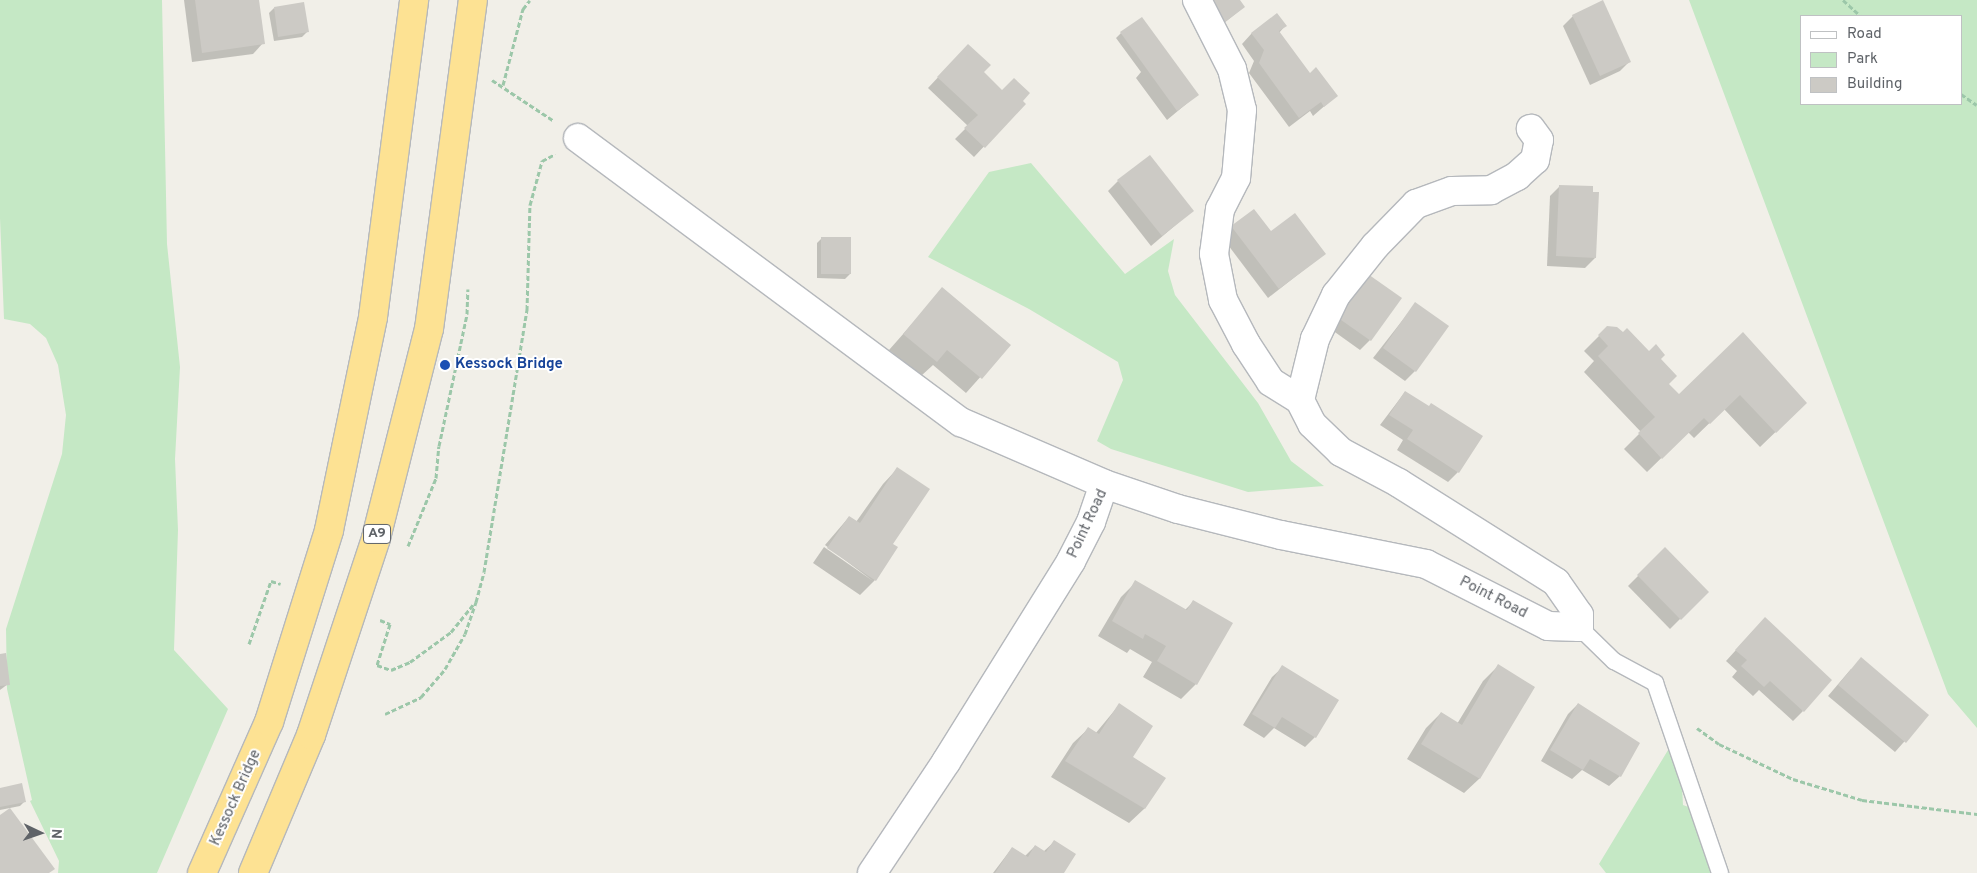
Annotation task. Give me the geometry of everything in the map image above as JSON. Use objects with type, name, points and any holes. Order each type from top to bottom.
[{"type":"highway","name":"Kessock Bridge","points":[[202,873],[269,722],[329,530],[373,317],[414,0]]},
{"type":"highway","name":"A9","points":[[253,873],[311,735],[376,538],[429,328],[474,0]]},
{"type":"street","points":[[1197,0],[1232,69],[1242,110],[1236,178],[1220,209],[1214,254],[1223,300],[1246,344],[1271,382],[1300,400],[1312,424],[1341,452],[1399,483],[1556,582],[1579,615],[1579,627]]},
{"type":"street","points":[[1300,400],[1315,339],[1336,295],[1376,246],[1416,204],[1452,191],[1491,190],[1517,176],[1535,160],[1540,140],[1531,129]]},
{"type":"street","points":[[579,139],[962,422],[1104,484]]},
{"type":"street","name":"Point Road","points":[[872,873],[946,762],[1071,561],[1091,522],[1104,484],[1178,509],[1281,535],[1426,564],[1548,626],[1579,627]]},
{"type":"lane","points":[[1579,627],[1614,661],[1655,682],[1720,873]]},
{"type":"path","points":[[385,714],[421,697],[445,669],[465,634],[476,602],[484,572],[527,310],[530,205],[542,161],[579,139],[503,85],[523,9],[530,0]]},
{"type":"path","points":[[1843,0],[1860,15]]},
{"type":"path","points":[[1962,95],[1977,105]]},
{"type":"path","points":[[249,644],[271,581],[284,585]]},
{"type":"path","points":[[378,619],[390,624],[377,665],[391,670],[410,662],[451,632],[476,602]]},
{"type":"path","points":[[1696,727],[1719,744],[1793,779],[1862,800],[1977,814]]},
{"type":"green space","points":[[0,0],[162,0],[167,244],[180,367],[175,459],[178,530],[174,650],[228,709],[157,873],[58,873],[59,861],[30,801],[32,800],[7,689],[6,629],[62,454],[66,415],[58,365],[46,338],[30,324],[4,319],[0,218]]},
{"type":"green space","points":[[1689,0],[1977,0],[1977,728],[1948,694]]},
{"type":"green space","points":[[1031,163],[1125,274],[1174,239],[1168,271],[1175,295],[1258,403],[1291,461],[1324,486],[1248,492],[1111,449],[1097,441],[1123,380],[1118,362],[1029,309],[928,257],[989,172]]},
{"type":"green space","points":[[1679,732],[1683,805],[1691,808],[1711,873],[1606,873],[1599,864]]},
{"type":"building","points":[[195,0],[259,0],[265,44],[202,53]]},
{"type":"building","points":[[1209,0],[1240,0],[1245,7],[1225,22]]},
{"type":"building","points":[[1603,0],[1631,62],[1600,76],[1572,15]]},
{"type":"building","points":[[304,2],[309,32],[278,37],[274,7]]},
{"type":"building","points":[[1277,13],[1287,26],[1279,31],[1310,73],[1316,67],[1338,96],[1324,107],[1321,102],[1299,118],[1259,63],[1264,50],[1251,33]]},
{"type":"building","points":[[1142,17],[1199,95],[1177,111],[1120,32]]},
{"type":"building","points":[[968,44],[991,65],[984,72],[1002,90],[1014,78],[1030,93],[1023,101],[1026,104],[985,148],[964,128],[978,115],[937,77]]},
{"type":"building","points":[[1150,155],[1194,211],[1162,236],[1117,180]]},
{"type":"building","points":[[1559,185],[1593,186],[1593,192],[1599,192],[1596,258],[1556,256]]},
{"type":"building","points":[[1254,209],[1271,231],[1295,213],[1326,254],[1279,289],[1231,226]]},
{"type":"building","points":[[821,237],[851,237],[851,274],[821,274]]},
{"type":"building","points":[[1365,272],[1402,298],[1371,341],[1334,315]]},
{"type":"building","points":[[942,287],[1011,345],[982,379],[947,350],[937,362],[903,334]]},
{"type":"building","points":[[1415,302],[1449,326],[1416,372],[1383,348]]},
{"type":"building","points":[[1607,326],[1617,327],[1623,332],[1627,328],[1649,351],[1656,344],[1665,355],[1661,359],[1677,376],[1669,384],[1679,394],[1743,332],[1807,403],[1776,433],[1740,395],[1710,424],[1704,418],[1662,459],[1638,433],[1655,417],[1598,356],[1608,346],[1598,335]]},
{"type":"building","points":[[1405,391],[1429,406],[1431,403],[1483,436],[1459,473],[1407,439],[1413,430],[1389,415]]},
{"type":"building","points":[[897,467],[930,489],[893,544],[898,547],[876,581],[827,548],[849,516],[860,523]]},
{"type":"building","points":[[1665,547],[1709,592],[1681,620],[1637,575]]},
{"type":"building","points":[[1135,580],[1187,610],[1193,600],[1233,623],[1197,685],[1157,661],[1166,646],[1145,634],[1143,639],[1112,621]]},
{"type":"building","points":[[1765,617],[1832,680],[1804,712],[1770,681],[1764,687],[1741,666],[1747,660],[1735,650]]},
{"type":"building","points":[[6,653],[10,685],[0,686],[0,654]]},
{"type":"building","points":[[1861,657],[1929,715],[1906,743],[1838,685]]},
{"type":"building","points":[[1498,664],[1535,687],[1480,779],[1421,744],[1441,712],[1462,725]]},
{"type":"building","points":[[1282,665],[1339,700],[1316,738],[1282,717],[1275,728],[1252,714]]},
{"type":"building","points":[[1119,703],[1153,726],[1133,757],[1166,778],[1145,809],[1065,761],[1088,727],[1099,734]]},
{"type":"building","points":[[1578,703],[1640,743],[1621,777],[1590,759],[1583,770],[1550,750]]},
{"type":"building","points":[[22,783],[26,802],[0,807],[0,788]]},
{"type":"building","points":[[10,808],[55,869],[49,873],[0,873],[0,815]]},
{"type":"building","points":[[1054,840],[1076,854],[1064,873],[995,873],[1012,847],[1028,857],[1035,845],[1046,852]]},
{"type":"place","name":"Kessock Bridge","points":[[445,365]]}]
